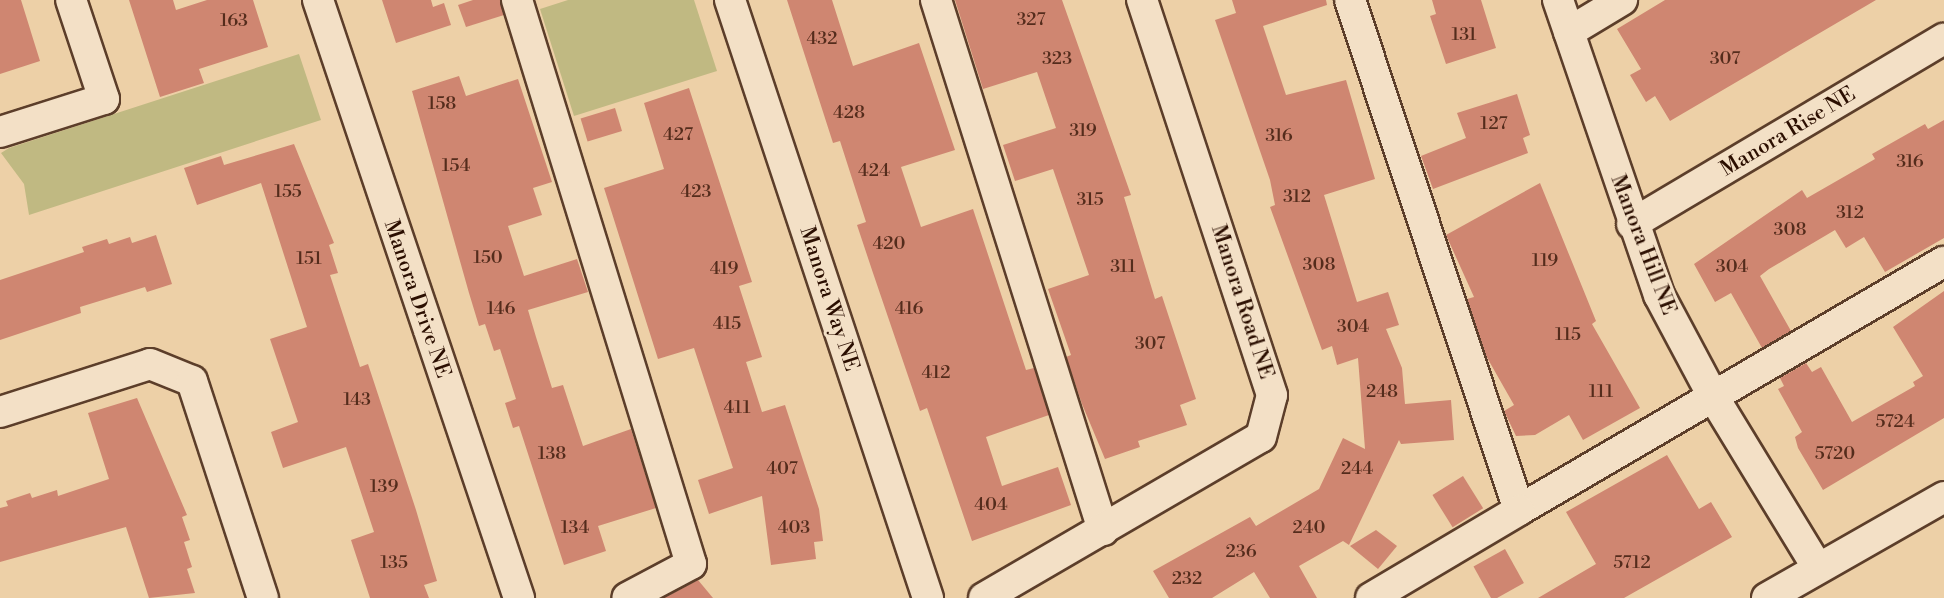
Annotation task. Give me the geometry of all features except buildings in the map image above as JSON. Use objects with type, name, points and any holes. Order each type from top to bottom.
[{"type":"street","points":[[0,132],[104,99],[71,0]]},
{"type":"street","name":"Manora Drive NE","points":[[318,0],[519,598]]},
{"type":"street","points":[[517,0],[691,564],[627,598]]},
{"type":"street","name":"Manora Way NE","points":[[729,0],[928,598]]},
{"type":"street","points":[[936,0],[1103,530]]},
{"type":"street","name":"Manora Road NE","points":[[984,598],[1261,437],[1272,395],[1142,0]]},
{"type":"street","points":[[1350,0],[1519,510]]},
{"type":"street","name":"Manora Hill NE","points":[[1558,0],[1632,225],[1659,295],[1714,398],[1818,567]]},
{"type":"street","points":[[1569,32],[1622,0]]},
{"type":"street","name":"Manora Rise NE","points":[[1632,225],[1944,39]]},
{"type":"street","points":[[1371,598],[1944,262]]},
{"type":"street","points":[[0,412],[150,364],[192,381],[263,598]]},
{"type":"street","points":[[1767,598],[1944,497]]},
{"type":"shaded area","points":[[568,0],[694,0],[717,71],[574,116],[540,9]]},
{"type":"shaded area","points":[[299,54],[321,120],[29,215],[24,184],[1,153],[9,148]]}]
